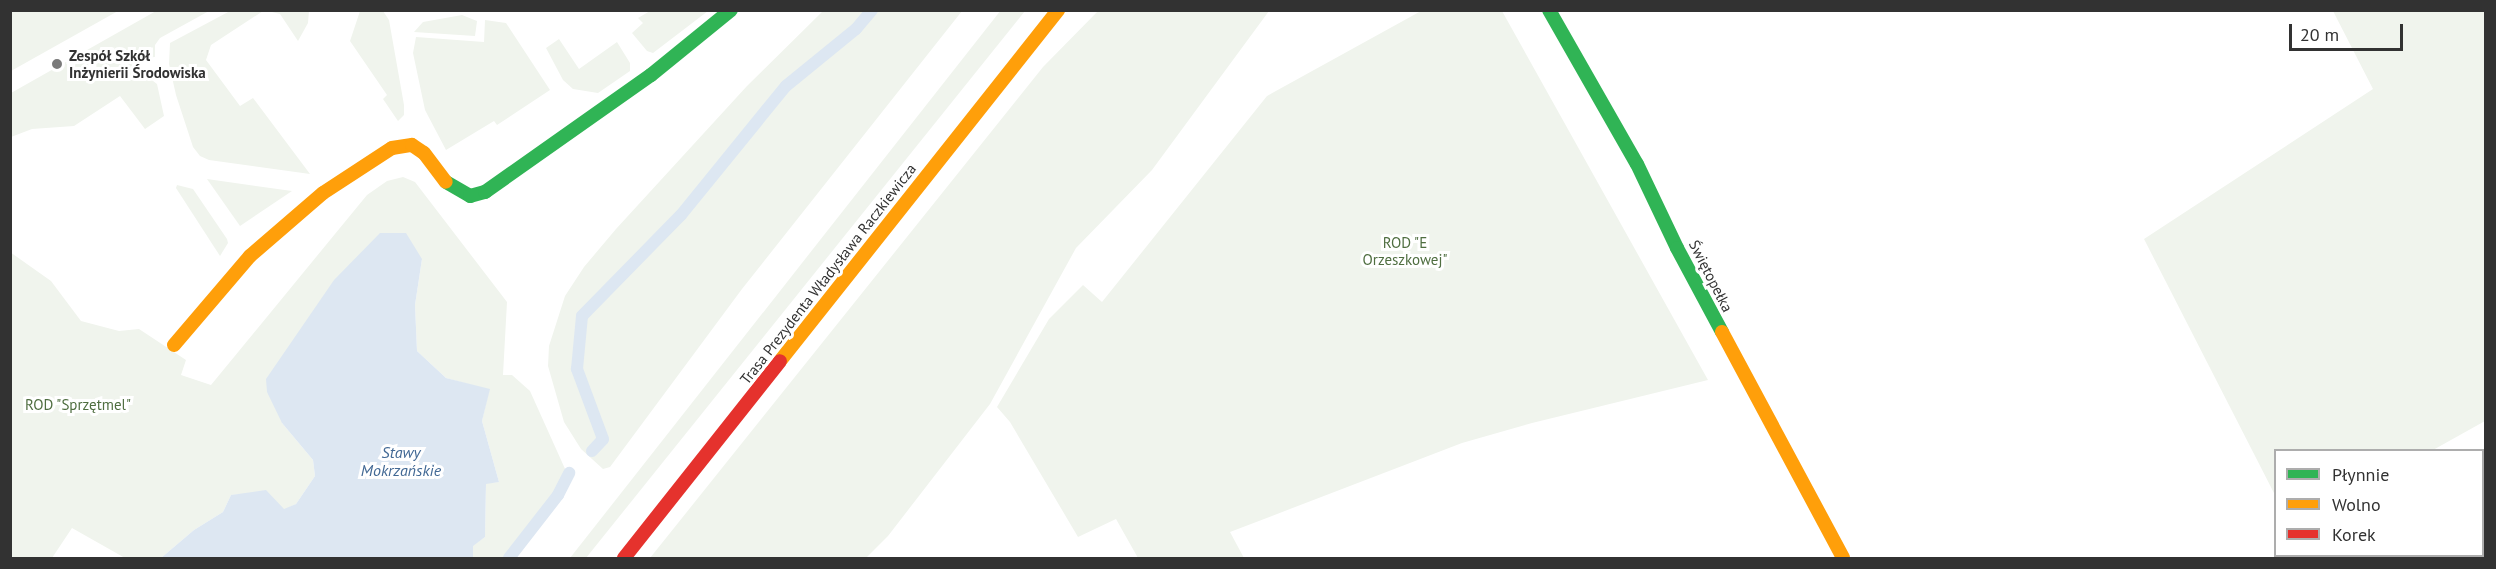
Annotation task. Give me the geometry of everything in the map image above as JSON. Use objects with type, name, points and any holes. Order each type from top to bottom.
[{"type":"street","points":[[174,345],[250,256],[323,193],[392,148],[412,145],[424,153],[444,180],[464,194],[470,196],[485,192],[651,75],[731,10]]},
{"type":"street","name":"Trasa Prezydenta Władysława Raczkiewicza","points":[[624,558],[1058,10]]},
{"type":"street","name":"Świętopełka","points":[[1549,10],[1637,164],[1694,279],[1843,558]]},
{"type":"green space","points":[[11,10],[118,10],[118,11],[11,71]]},
{"type":"green space","points":[[1001,10],[1025,11],[586,558],[570,558]]},
{"type":"green space","points":[[156,11],[209,11],[160,38],[155,45],[155,57],[126,60],[157,84],[164,116],[145,129],[120,96],[74,126],[32,129],[11,137],[11,93]]},
{"type":"green space","points":[[230,11],[263,11],[211,45],[206,60],[240,106],[253,98],[310,174],[209,160],[200,156],[193,147],[176,95],[169,64],[170,43]]},
{"type":"green space","points":[[268,11],[309,11],[308,23],[298,41],[280,14]]},
{"type":"green space","points":[[360,11],[383,11],[389,20],[404,105],[404,115],[398,121],[383,99],[387,95],[350,41]]},
{"type":"green space","points":[[650,11],[708,11],[653,53],[647,51],[632,33],[643,23],[638,18]]},
{"type":"green space","points":[[823,11],[962,11],[742,289],[610,467],[603,469],[581,449],[564,422],[548,366],[549,346],[565,296],[584,267],[616,229],[747,86]]},
{"type":"green space","points":[[1098,11],[1269,11],[1152,170],[1076,248],[990,404],[888,536],[866,558],[650,558],[1043,67]]},
{"type":"green space","name":"ROD \"E Orzeszkowej\"","points":[[1421,11],[1502,11],[1708,380],[1532,423],[1462,443],[1230,532],[1244,558],[1138,558],[1116,519],[1078,537],[1010,422],[997,407],[1049,319],[1083,285],[1102,302],[1267,96]]},
{"type":"green space","points":[[2333,11],[2485,11],[2485,421],[2435,449],[2274,449],[2274,493],[2144,239],[2373,89]]},
{"type":"green space","points":[[462,15],[477,21],[475,36],[414,32],[423,22]]},
{"type":"green space","points":[[485,20],[506,23],[550,90],[497,125],[494,121],[446,150],[425,110],[413,53],[416,37],[484,42]]},
{"type":"green space","points":[[559,39],[579,69],[617,42],[630,63],[630,71],[598,93],[573,89],[563,80],[546,48]]},
{"type":"green space","name":"ROD \"Sprzętmel\"","points":[[403,177],[415,182],[507,302],[503,375],[512,375],[530,391],[566,471],[558,495],[509,558],[473,558],[472,546],[485,537],[486,483],[499,482],[482,421],[489,390],[446,378],[417,351],[415,305],[422,259],[282,423],[313,460],[315,476],[296,504],[284,510],[273,501],[246,494],[231,495],[223,512],[194,530],[161,558],[125,558],[72,528],[52,558],[11,558],[10,252],[51,281],[81,321],[119,331],[139,329],[186,360],[181,375],[211,385],[367,195],[387,181]]},
{"type":"green space","points":[[207,179],[292,191],[240,226]]},
{"type":"green space","points":[[177,185],[193,189],[227,239],[228,243],[220,256],[176,188]]},
{"type":"water","name":"Stawy Mokrzańskie","points":[[380,233],[406,233],[422,259],[415,305],[417,351],[446,378],[490,389],[482,421],[499,482],[486,484],[485,537],[473,546],[473,558],[161,558],[194,530],[223,512],[231,495],[266,490],[284,509],[296,504],[315,476],[313,460],[282,423],[267,392],[266,379],[334,280]]},
{"type":"waterway","points":[[592,451],[603,439],[577,369],[582,316],[681,215],[786,86],[856,29],[872,10]]},
{"type":"waterway","points":[[509,558],[558,495],[569,473]]},
{"type":"traffic: fast","points":[[446,182],[470,196],[485,192],[651,75],[731,10]]},
{"type":"traffic: fast","points":[[1549,10],[1637,164],[1677,248],[1722,332]]},
{"type":"traffic: slow","points":[[780,361],[1058,10]]},
{"type":"traffic: slow","points":[[174,345],[250,256],[323,193],[392,148],[412,145],[424,153],[446,182]]},
{"type":"traffic: slow","points":[[1722,332],[1843,558]]},
{"type":"traffic: jam","points":[[624,558],[780,361]]},
{"type":"place","name":"Zespół Szkół Inżynierii Środowiska","points":[[57,64]]}]
